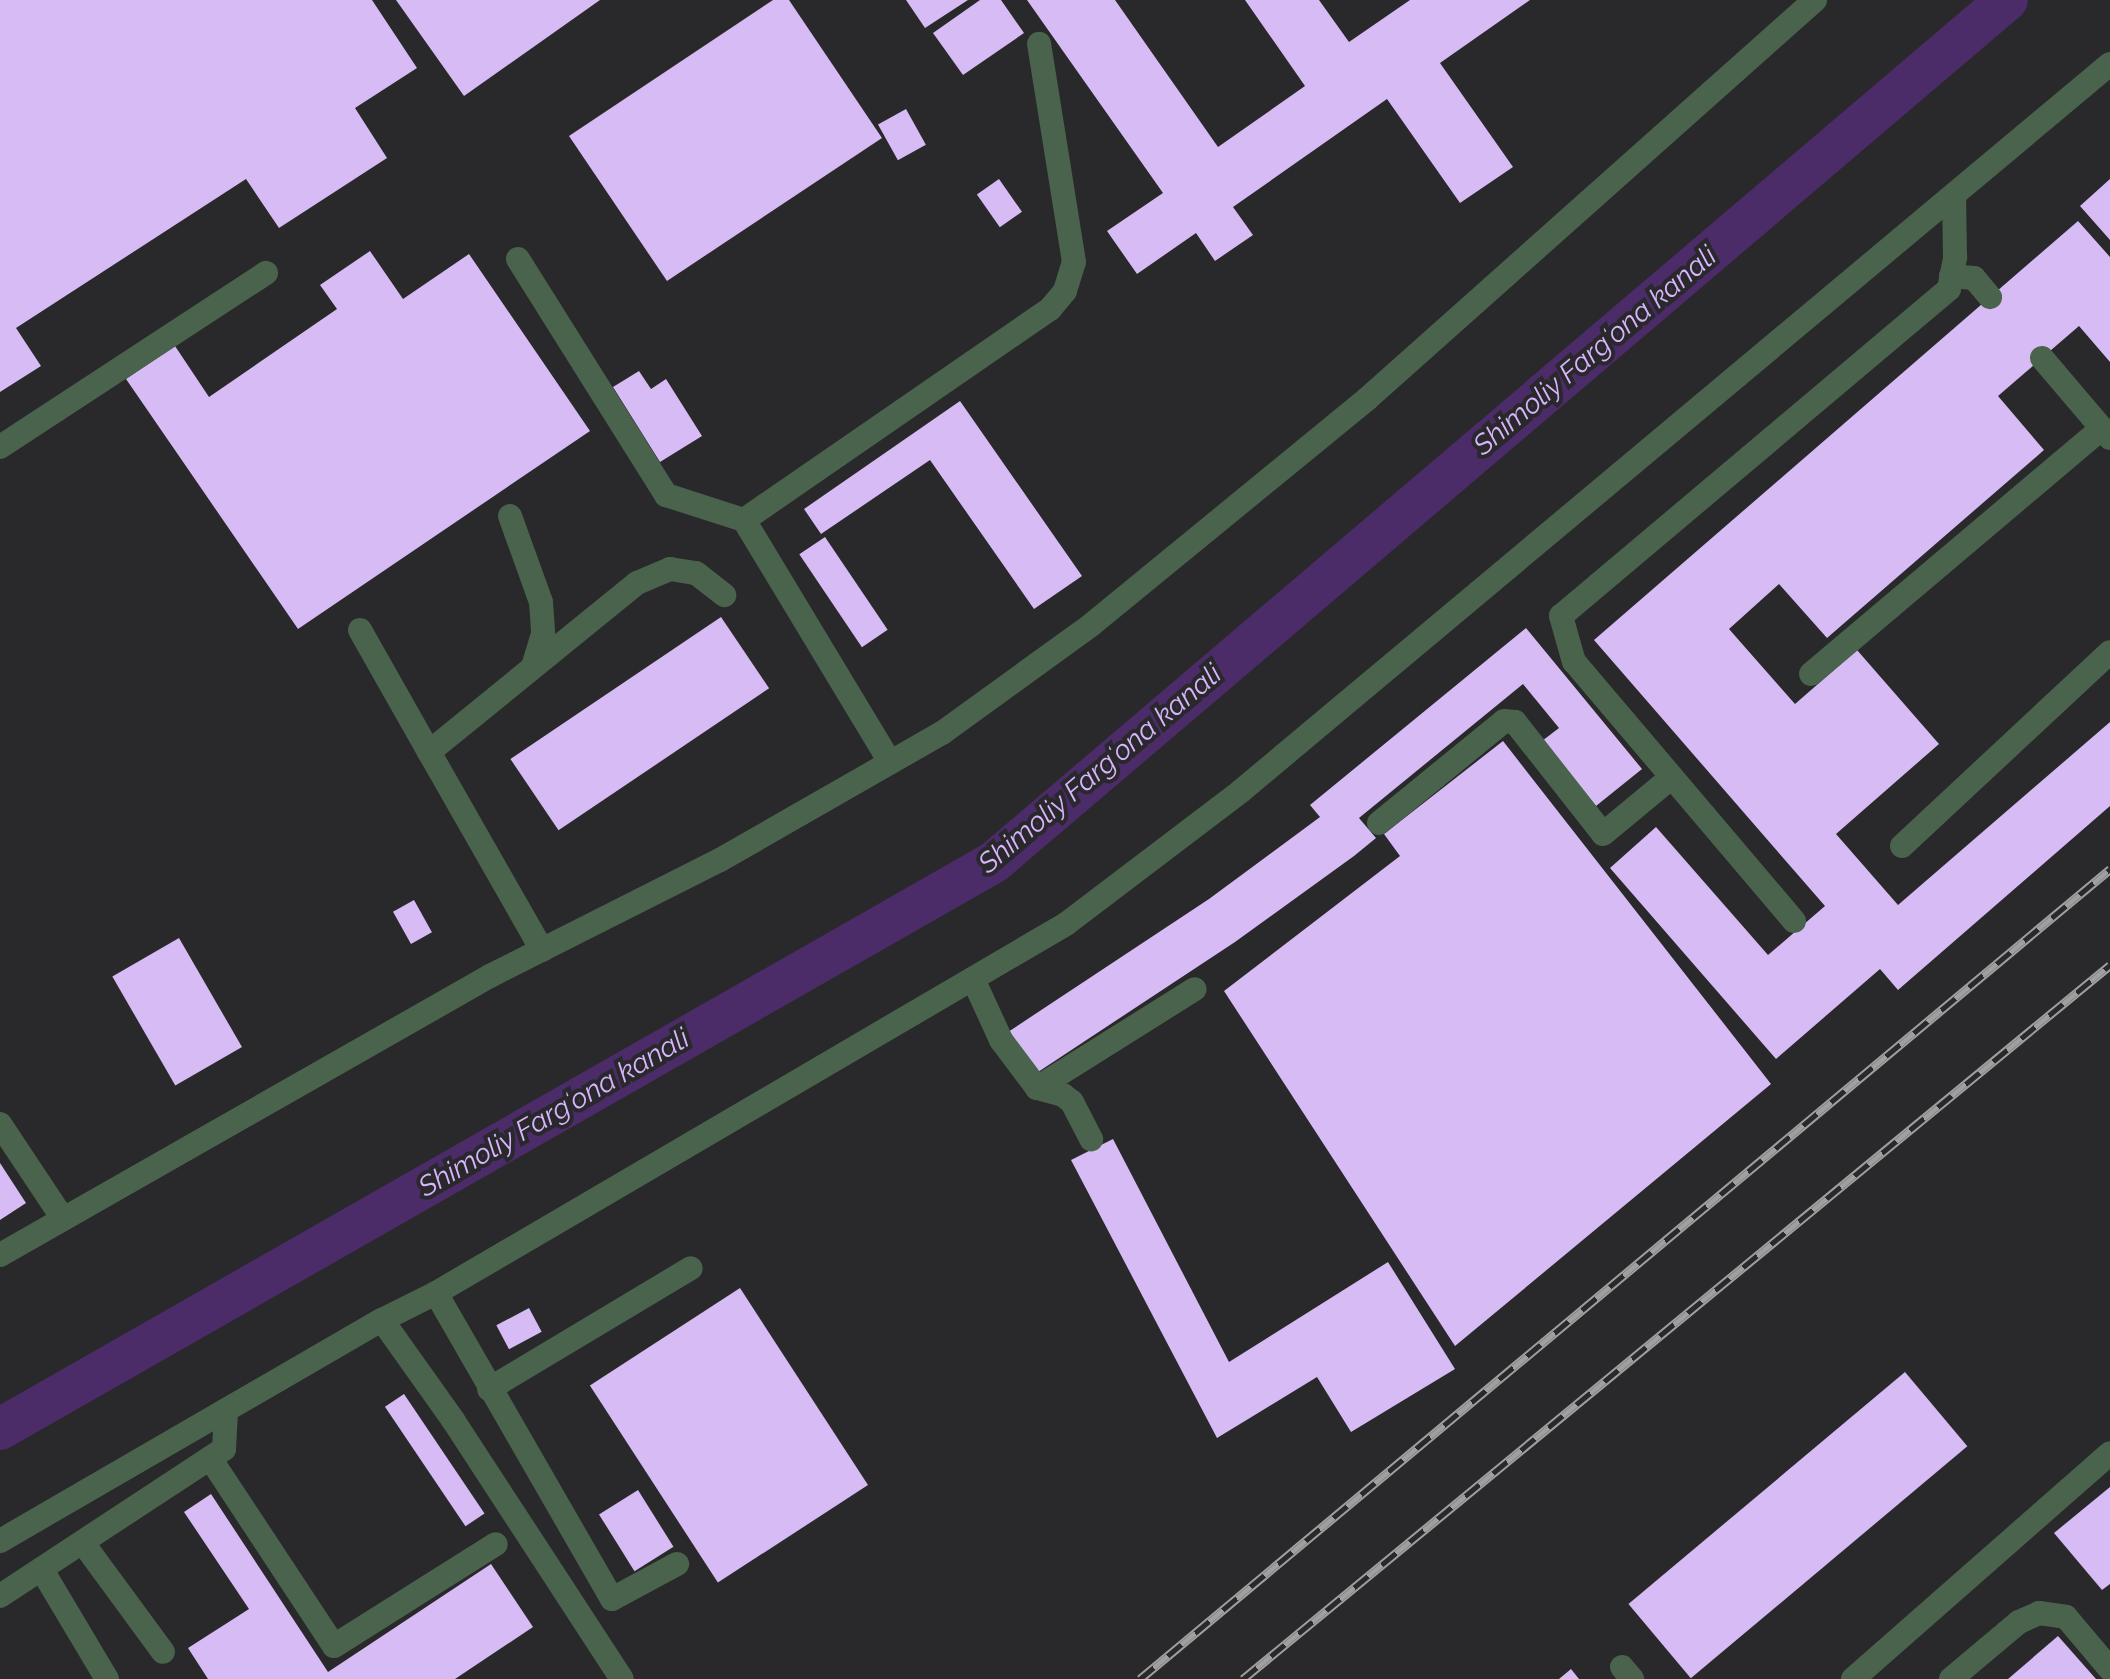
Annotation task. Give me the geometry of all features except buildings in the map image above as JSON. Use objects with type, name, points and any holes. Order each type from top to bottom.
[{"type":"street","points":[[0,1255],[542,950],[720,860],[942,733],[1091,625],[1367,399],[1815,0]]},
{"type":"street","points":[[744,520],[1050,309],[1065,291],[1074,262],[1039,44]]},
{"type":"street","points":[[0,1541],[382,1320],[436,1293],[1066,924],[1241,791],[2110,64]]},
{"type":"street","points":[[1794,921],[1574,662],[1561,616],[1939,300],[1949,289],[1955,257],[1954,196]]},
{"type":"street","points":[[518,259],[666,495],[744,520],[890,762]]},
{"type":"street","points":[[0,447],[266,273]]},
{"type":"street","points":[[1951,276],[1974,278],[1990,297]]},
{"type":"street","points":[[1811,674],[2106,433],[2042,358]]},
{"type":"street","points":[[510,516],[541,602],[543,634],[533,666]]},
{"type":"street","points":[[429,752],[637,583],[670,569],[696,573],[724,595]]},
{"type":"street","points":[[360,630],[542,950]]},
{"type":"street","points":[[1902,846],[2110,652]]},
{"type":"street","points":[[1379,823],[1504,721],[1515,722],[1603,834],[1672,777]]},
{"type":"street","points":[[973,979],[1001,1040],[1037,1088],[1063,1095],[1072,1102],[1091,1139]]},
{"type":"street","points":[[1037,1088],[1195,989]]},
{"type":"street","points":[[0,1124],[63,1219]]},
{"type":"street","points":[[489,1389],[691,1268]]},
{"type":"street","points":[[436,1293],[612,1599],[677,1564]]},
{"type":"street","points":[[382,1320],[453,1420],[622,1679]]},
{"type":"street","points":[[0,1596],[224,1449],[226,1410]]},
{"type":"street","points":[[1853,1679],[2110,1453]]},
{"type":"street","points":[[210,1458],[334,1646],[496,1544]]},
{"type":"street","points":[[83,1543],[163,1652]]},
{"type":"street","points":[[42,1570],[107,1679]]},
{"type":"street","points":[[1951,1679],[2019,1622],[2039,1613],[2066,1617],[2110,1669]]},
{"type":"waterway","name":"Shimoliy Fargʻona kanali","points":[[0,1429],[994,862],[2007,0]]},
{"type":"railway","points":[[1140,1679],[2110,869]]},
{"type":"railway","points":[[1243,1679],[2110,965]]}]
